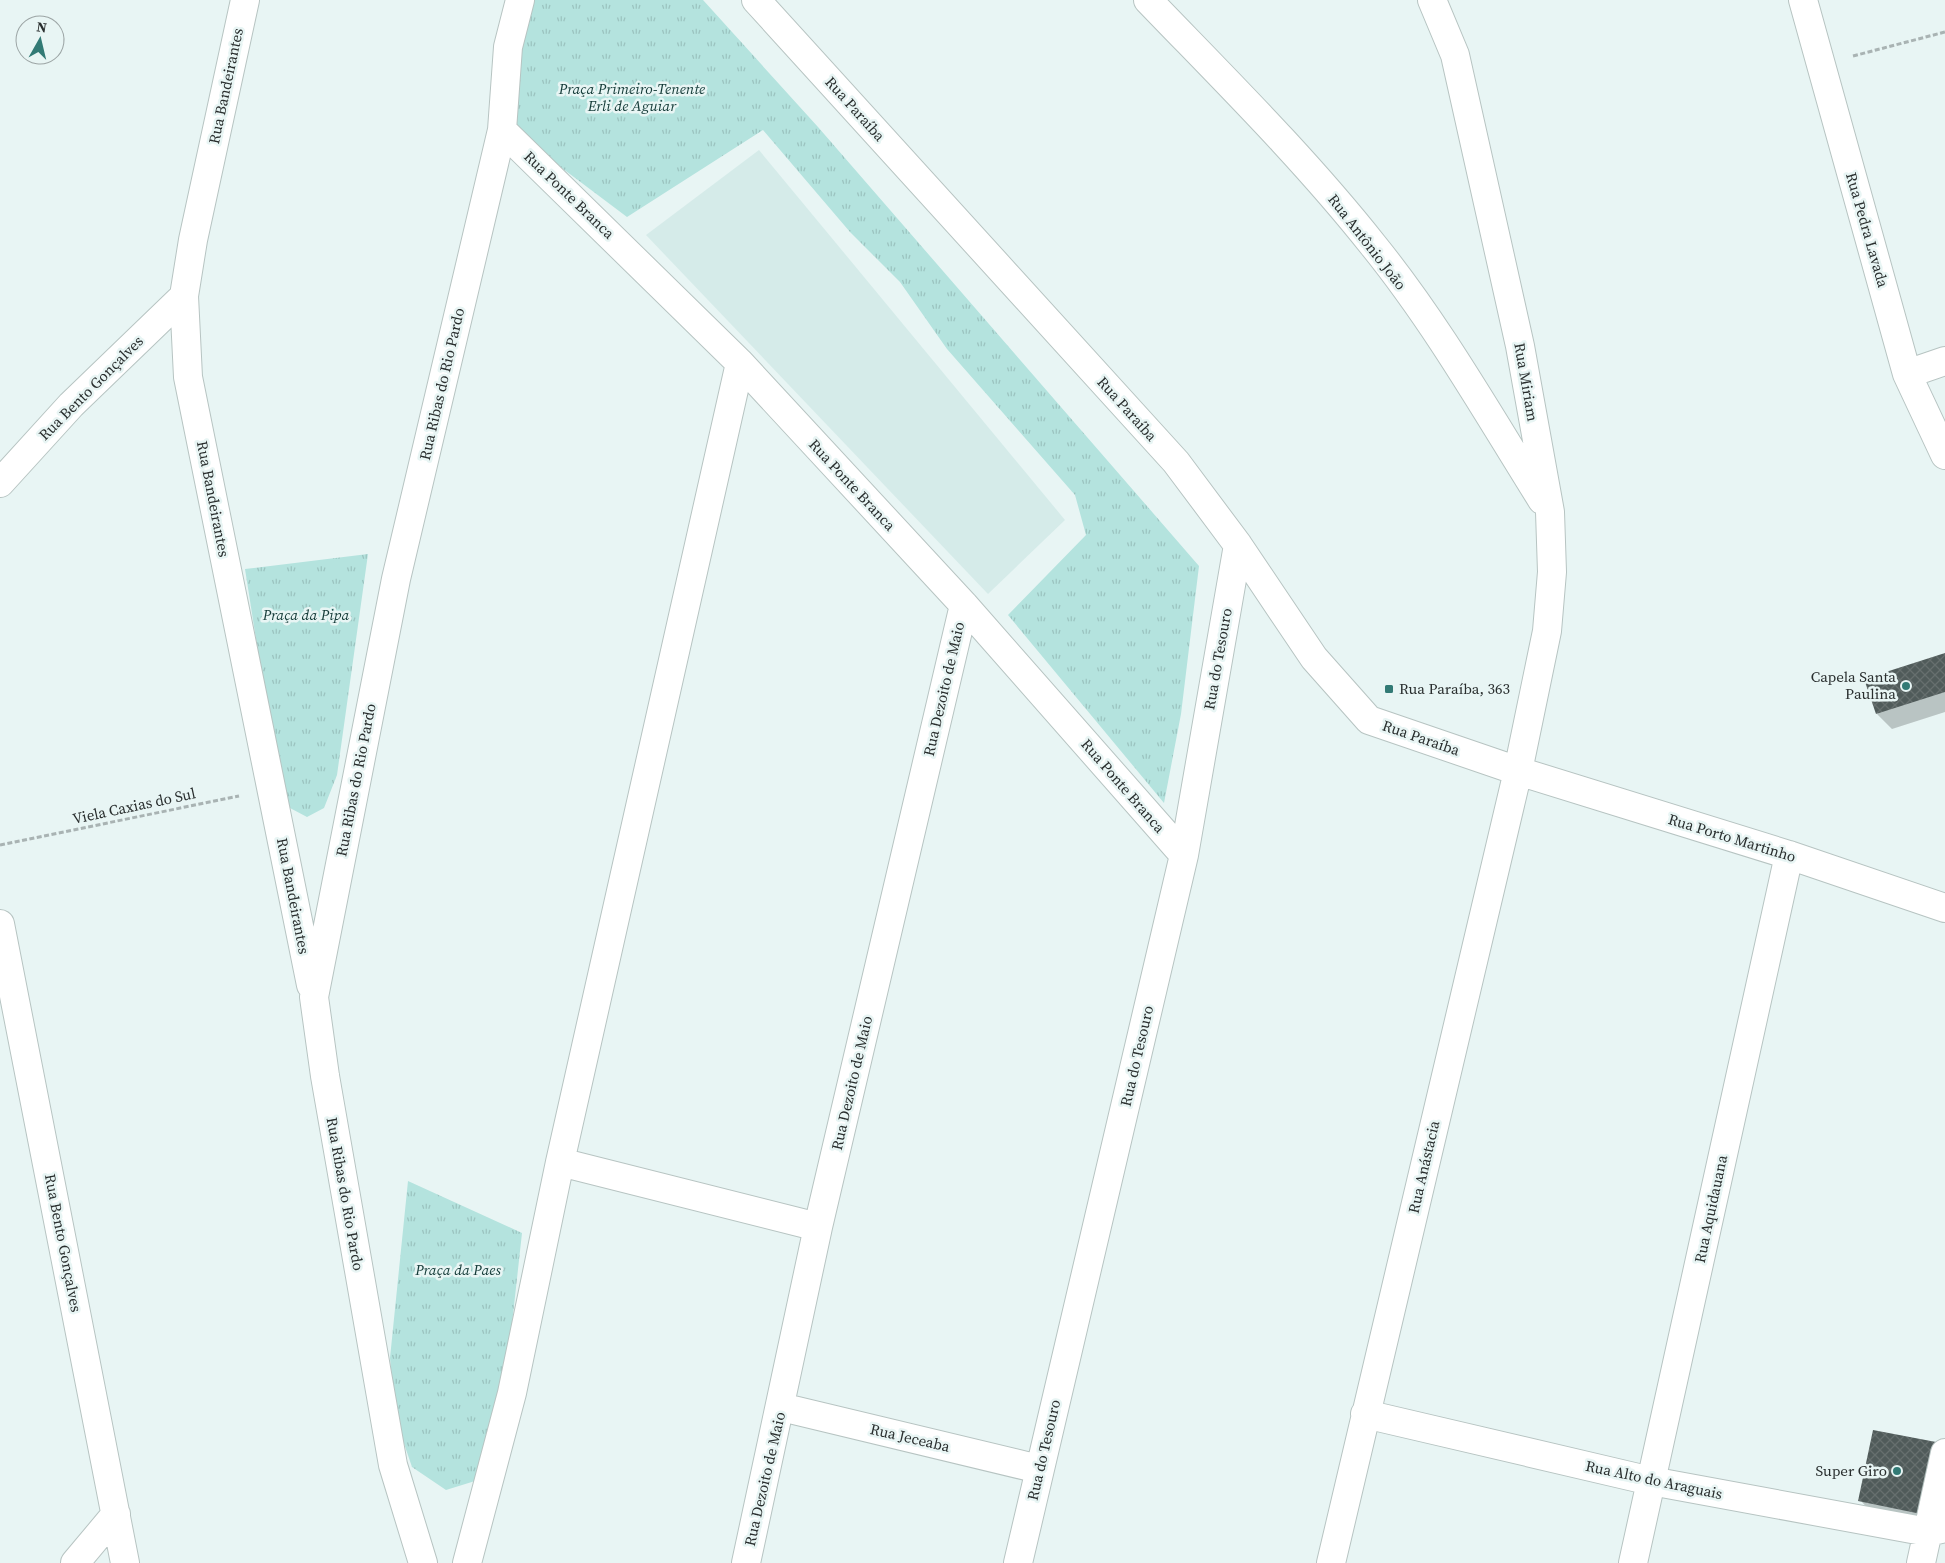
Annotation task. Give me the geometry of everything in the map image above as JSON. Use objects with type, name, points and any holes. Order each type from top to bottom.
[{"type":"street","name":"Rua Bandeirantes","points":[[245,0],[193,240],[184,296],[188,377],[314,998]]},
{"type":"street","name":"Rua Ribas do Rio Pardo","points":[[423,1563],[393,1465],[324,1076],[314,998],[396,579],[502,130],[508,47],[520,0]]},
{"type":"street","name":"Rua Paraíba","points":[[756,0],[1176,462],[1238,545],[1314,658],[1369,720],[1518,771]]},
{"type":"street","name":"Rua Antônio João","points":[[1148,0],[1287,144],[1374,246],[1444,344],[1550,512]]},
{"type":"street","name":"Rua Miriam","points":[[1432,0],[1455,55],[1520,346],[1550,512],[1552,572],[1547,630],[1518,771]]},
{"type":"street","name":"Rua Pedra Lavada","points":[[1803,0],[1907,374],[1945,455]]},
{"type":"street","name":"Rua Ponte Branca","points":[[502,130],[740,364],[964,605],[1184,855]]},
{"type":"street","name":"Rua Bento Gonçalves","points":[[0,483],[71,405],[184,296]]},
{"type":"street","points":[[1907,374],[1945,360]]},
{"type":"street","points":[[467,1563],[512,1393],[560,1162],[740,364]]},
{"type":"street","name":"Rua do Tesouro","points":[[1018,1563],[1184,855],[1238,545]]},
{"type":"street","name":"Rua Dezoito de Maio","points":[[746,1563],[781,1407],[818,1227],[964,605]]},
{"type":"street","name":"Rua Porto Martinho","points":[[1518,771],[1789,855],[1945,908]]},
{"type":"street","name":"Rua Anástacia","points":[[1331,1563],[1518,771]]},
{"type":"street","name":"Rua Aquidauana","points":[[1633,1563],[1789,855]]},
{"type":"street","name":"Rua Bento Gonçalves","points":[[0,924],[125,1563]]},
{"type":"street","points":[[560,1162],[818,1227]]},
{"type":"street","name":"Rua Jeceaba","points":[[781,1407],[1039,1468]]},
{"type":"street","name":"Rua Alto do Araguais","points":[[1365,1414],[1651,1482],[1936,1530]]},
{"type":"street","points":[[1921,1563],[1936,1530],[1945,1454]]},
{"type":"street","points":[[75,1563],[116,1514]]},
{"type":"path","points":[[1820,64],[1945,32]]},
{"type":"path","name":"Viela Caxias do Sul","points":[[0,844],[272,789]]},
{"type":"shaded area","points":[[759,150],[1065,520],[988,594],[646,235]]},
{"type":"green space","name":"Praça Primeiro-Tenente Erli de Aguiar","points":[[530,0],[703,0],[818,127],[1199,566],[1181,714],[1164,803],[1008,615],[1086,535],[1075,495],[947,349],[900,282],[850,232],[763,130],[627,217],[518,135],[511,102]]},
{"type":"green space","name":"Praça da Pipa","points":[[368,554],[337,775],[324,808],[307,817],[290,808],[278,779],[245,569]]},
{"type":"green space","name":"Praça da Paes","points":[[408,1181],[522,1233],[511,1333],[494,1426],[475,1481],[446,1490],[412,1467],[396,1420],[390,1358]]},
{"type":"building","name":"Capela Santa Paulina","points":[[1945,653],[1945,692],[1876,714],[1864,679]]},
{"type":"building","name":"Super Giro","points":[[1873,1430],[1936,1442],[1921,1514],[1858,1501]]},
{"type":"place","name":"Capela Santa Paulina","points":[[1906,686]]},
{"type":"place","name":"Rua Paraíba, 363","points":[[1389,689]]},
{"type":"place","name":"Super Giro","points":[[1897,1471]]}]
